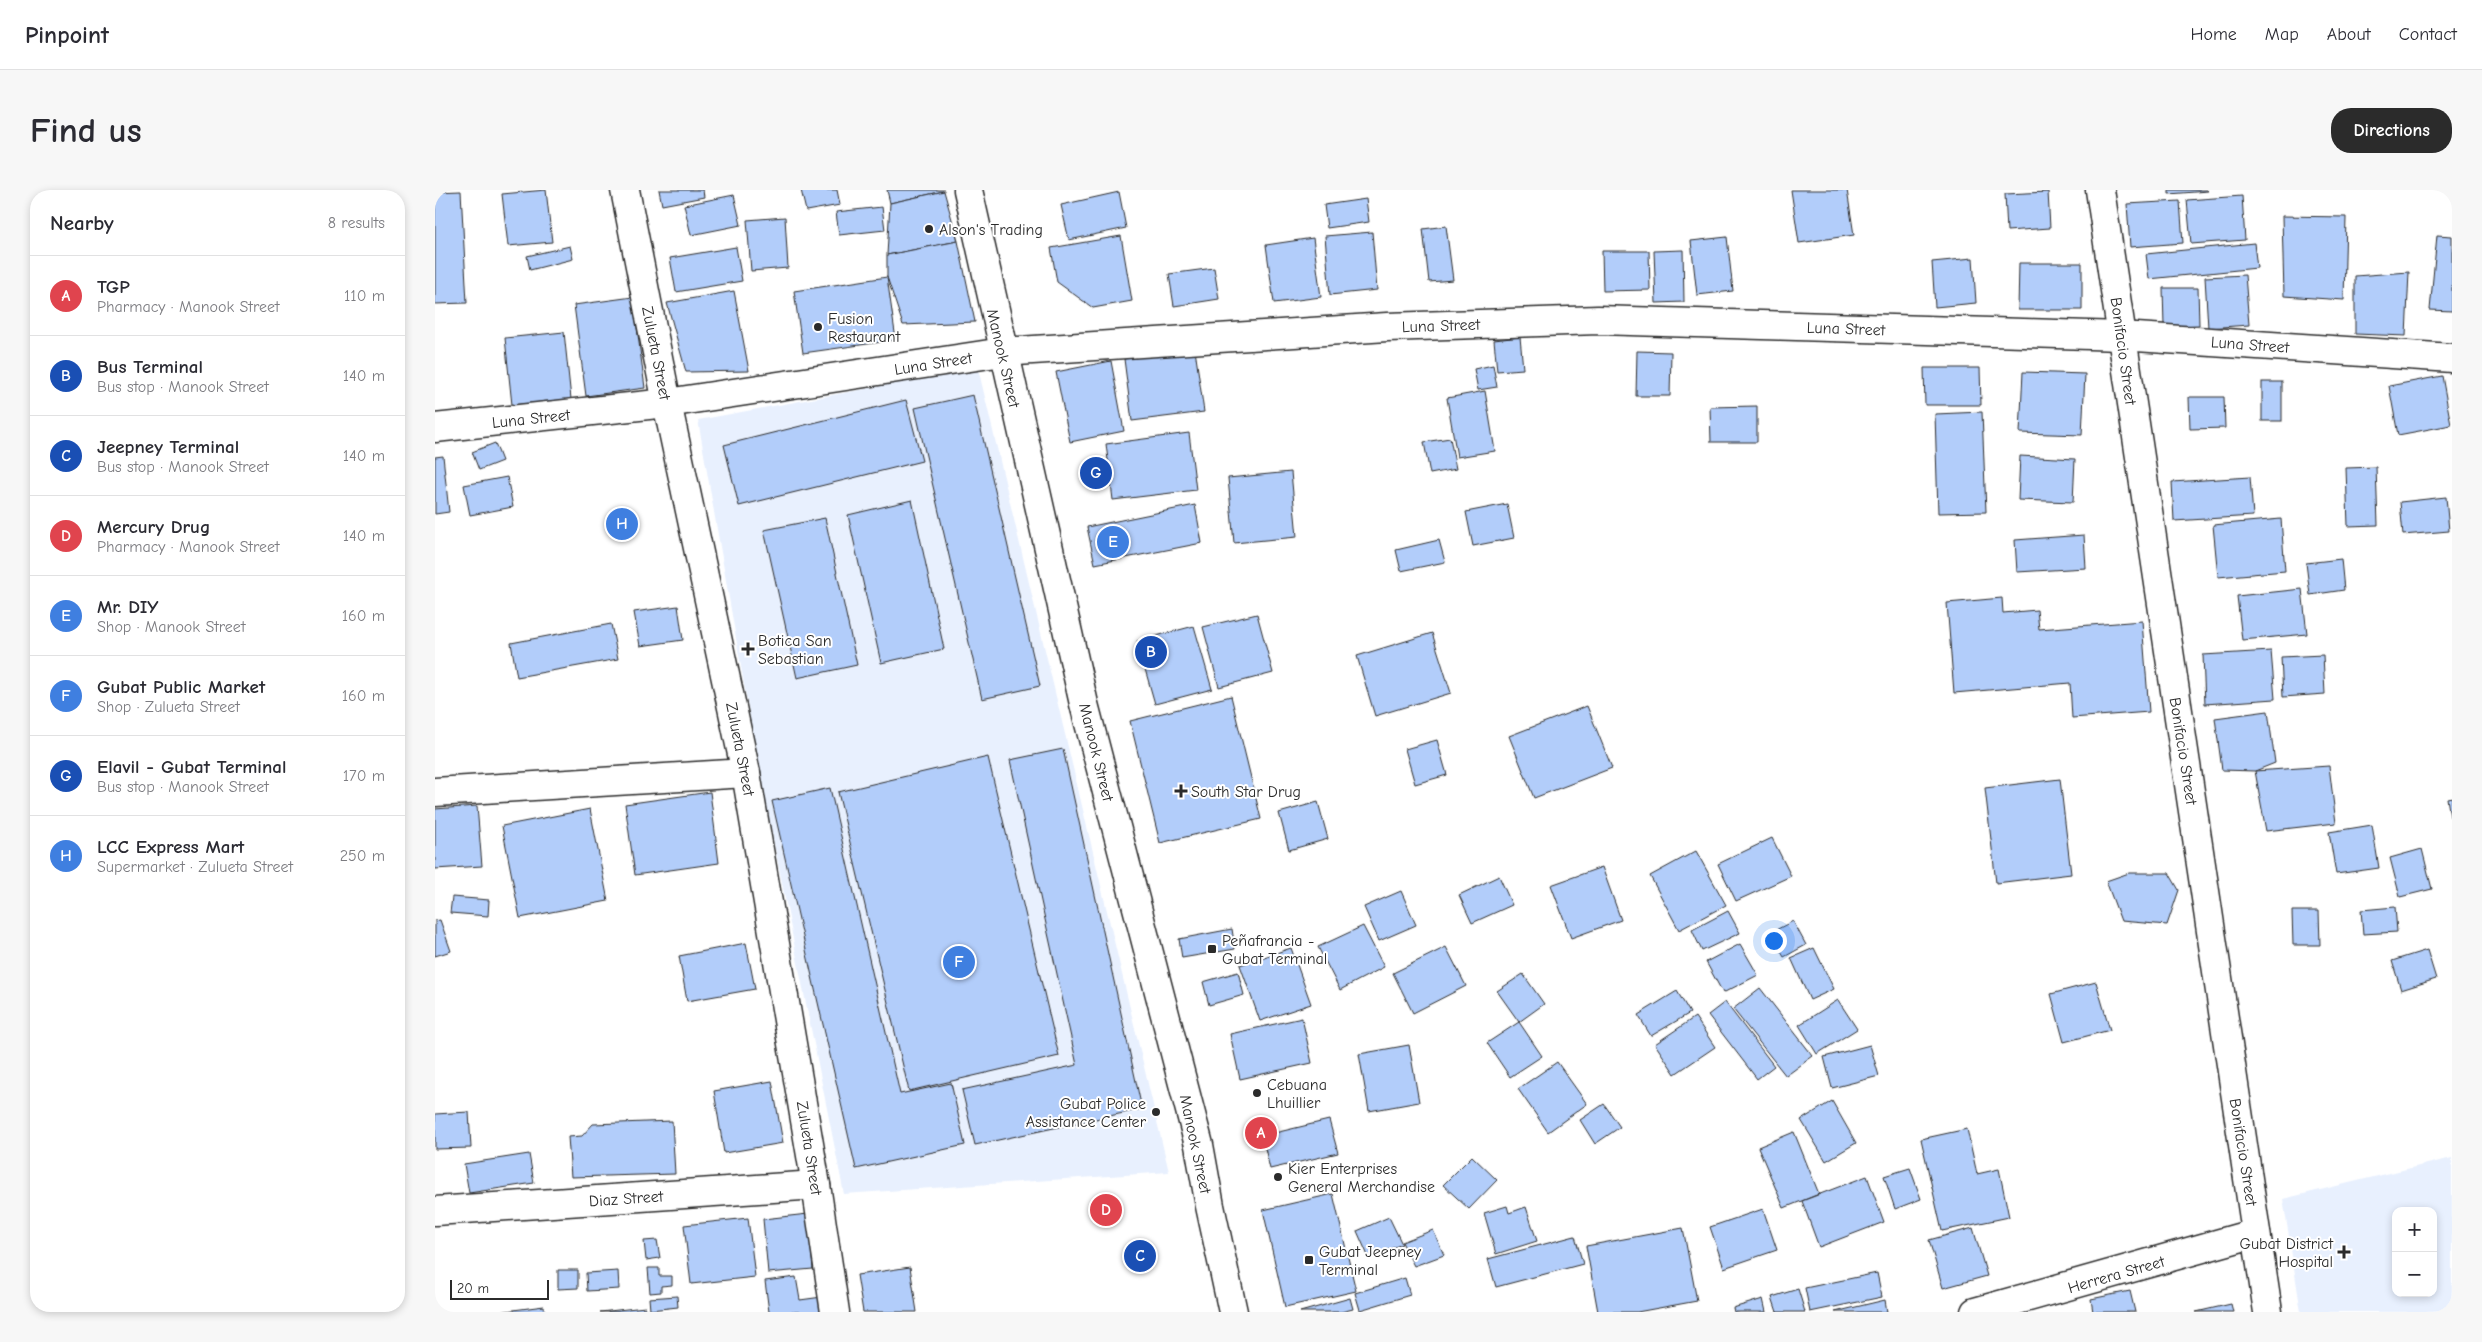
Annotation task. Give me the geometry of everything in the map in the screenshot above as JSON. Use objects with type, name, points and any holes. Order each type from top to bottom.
[{"type":"street","name":"Zulueta Street","points":[[625,190],[667,403],[747,772],[816,1185],[835,1312]]},
{"type":"street","name":"Manook Street","points":[[967,190],[1084,704],[1199,1146],[1233,1312]]},
{"type":"street","name":"Bonifacio Street","points":[[2100,190],[2268,1312]]},
{"type":"street","name":"Luna Street","points":[[435,428],[667,403],[1003,352],[1387,327],[1599,320],[2121,336],[2452,358]]},
{"type":"street","points":[[435,792],[747,772]]},
{"type":"street","name":"Diaz Street","points":[[435,1211],[816,1185]]},
{"type":"street","name":"Herrera Street","points":[[1975,1312],[2257,1233]]},
{"type":"shaded area","points":[[978,368],[1169,1172],[844,1194],[756,753],[698,420]]},
{"type":"shaded area","name":"Gubat District Hospital","points":[[2452,1158],[2452,1312],[2301,1312],[2283,1199]]},
{"type":"building","points":[[546,190],[552,242],[508,246],[502,194]]},
{"type":"building","points":[[659,190],[703,190],[704,197],[662,205]]},
{"type":"building","points":[[801,190],[837,190],[840,205],[806,211]]},
{"type":"building","points":[[887,190],[944,190],[944,191],[890,203]]},
{"type":"building","points":[[1791,190],[1847,190],[1854,235],[1799,243]]},
{"type":"building","points":[[2169,190],[2207,190],[2208,191],[2169,194]]},
{"type":"building","points":[[461,191],[467,303],[435,304],[435,192]]},
{"type":"building","points":[[944,191],[958,241],[887,255],[890,203]]},
{"type":"building","points":[[1119,192],[1126,228],[1069,240],[1061,205]]},
{"type":"building","points":[[2048,192],[2050,228],[2007,231],[2005,194]]},
{"type":"building","points":[[734,195],[741,225],[691,235],[684,205]]},
{"type":"building","points":[[2242,196],[2245,240],[2191,244],[2187,200]]},
{"type":"building","points":[[1366,199],[1369,222],[1327,228],[1324,205]]},
{"type":"building","points":[[2180,201],[2183,243],[2130,247],[2127,204]]},
{"type":"building","points":[[882,207],[885,230],[839,235],[836,212]]},
{"type":"building","points":[[2282,216],[2346,217],[2344,300],[2284,296]]},
{"type":"building","points":[[785,217],[788,268],[751,271],[747,220]]},
{"type":"building","points":[[1446,226],[1453,280],[1429,282],[1423,229]]},
{"type":"building","points":[[1372,232],[1377,290],[1330,295],[1325,236]]},
{"type":"building","points":[[2437,235],[2452,236],[2452,311],[2430,310]]},
{"type":"building","points":[[1121,236],[1132,301],[1093,308],[1057,282],[1051,248]]},
{"type":"building","points":[[1727,237],[1733,291],[1697,295],[1691,241]]},
{"type":"building","points":[[1313,238],[1321,297],[1274,303],[1266,245]]},
{"type":"building","points":[[958,241],[975,322],[903,325],[887,277],[887,255]]},
{"type":"building","points":[[2254,243],[2257,268],[2149,279],[2146,254]]},
{"type":"building","points":[[570,246],[573,259],[530,270],[527,256]]},
{"type":"building","points":[[736,247],[742,281],[676,292],[670,258]]},
{"type":"building","points":[[1683,250],[1684,302],[1656,303],[1654,251]]},
{"type":"building","points":[[1602,251],[1649,251],[1650,290],[1603,291]]},
{"type":"building","points":[[1973,258],[1976,303],[1935,307],[1932,262]]},
{"type":"building","points":[[2019,263],[2082,263],[2082,310],[2018,310]]},
{"type":"building","points":[[1214,268],[1219,299],[1174,306],[1169,274]]},
{"type":"building","points":[[2409,272],[2406,336],[2355,334],[2355,276]]},
{"type":"building","points":[[2245,275],[2249,325],[2208,328],[2205,277]]},
{"type":"building","points":[[887,277],[896,340],[803,353],[794,291]]},
{"type":"building","points":[[2163,288],[2198,288],[2199,325],[2164,326]]},
{"type":"building","points":[[734,291],[749,371],[686,372],[667,303]]},
{"type":"building","points":[[633,297],[645,388],[586,396],[574,305]]},
{"type":"building","points":[[564,332],[571,399],[512,405],[505,338]]},
{"type":"building","points":[[1520,337],[1523,369],[1497,371],[1494,340]]},
{"type":"building","points":[[1195,350],[1204,412],[1132,421],[1124,359]]},
{"type":"building","points":[[1637,351],[1671,352],[1670,396],[1636,396]]},
{"type":"building","points":[[1111,361],[1124,431],[1070,442],[1056,372]]},
{"type":"building","points":[[1493,365],[1497,387],[1478,390],[1474,369]]},
{"type":"building","points":[[1924,368],[1980,368],[1981,405],[1925,405]]},
{"type":"building","points":[[2023,372],[2085,374],[2082,435],[2020,433]]},
{"type":"building","points":[[2442,376],[2451,425],[2398,435],[2389,386]]},
{"type":"building","points":[[2262,382],[2282,382],[2282,421],[2262,421]]},
{"type":"building","points":[[1485,391],[1495,451],[1457,457],[1447,398]]},
{"type":"building","points":[[973,395],[1040,686],[982,699],[915,408]]},
{"type":"building","points":[[2189,397],[2224,397],[2225,428],[2190,429]]},
{"type":"building","points":[[906,400],[922,461],[739,506],[724,445]]},
{"type":"building","points":[[1757,406],[1757,442],[1711,442],[1710,407]]},
{"type":"building","points":[[1982,412],[1986,512],[1938,513],[1935,414]]},
{"type":"building","points":[[1189,433],[1196,490],[1113,500],[1106,444]]},
{"type":"building","points":[[1450,438],[1456,469],[1430,474],[1424,442]]},
{"type":"building","points":[[495,443],[502,461],[479,470],[472,452]]},
{"type":"building","points":[[443,456],[449,512],[435,514],[435,457]]},
{"type":"building","points":[[2020,456],[2075,459],[2073,502],[2018,500]]},
{"type":"building","points":[[2376,467],[2378,525],[2348,526],[2346,468]]},
{"type":"building","points":[[1291,472],[1297,537],[1234,543],[1228,478]]},
{"type":"building","points":[[507,477],[513,507],[470,515],[464,485]]},
{"type":"building","points":[[2250,477],[2253,516],[2174,521],[2172,482]]},
{"type":"building","points":[[2446,497],[2449,531],[2403,535],[2400,502]]},
{"type":"building","points":[[912,500],[944,649],[881,663],[848,515]]},
{"type":"building","points":[[1507,504],[1514,538],[1473,546],[1466,512]]},
{"type":"building","points":[[1195,505],[1202,543],[1095,564],[1087,527]]},
{"type":"building","points":[[825,518],[857,665],[797,678],[764,530]]},
{"type":"building","points":[[2281,519],[2285,571],[2218,577],[2213,525]]},
{"type":"building","points":[[2084,535],[2086,568],[2017,572],[2015,540]]},
{"type":"building","points":[[1439,540],[1445,562],[1401,571],[1396,550]]},
{"type":"building","points":[[2341,559],[2344,590],[2310,595],[2306,563]]},
{"type":"building","points":[[2302,589],[2307,634],[2242,640],[2237,596]]},
{"type":"building","points":[[2002,598],[2003,613],[2037,610],[2039,629],[2142,621],[2149,712],[2072,718],[2070,683],[1954,693],[1947,603]]},
{"type":"building","points":[[678,606],[683,640],[640,646],[634,612]]},
{"type":"building","points":[[1257,614],[1273,673],[1219,687],[1203,627]]},
{"type":"building","points":[[611,624],[618,659],[517,677],[511,643]]},
{"type":"building","points":[[1194,626],[1212,689],[1155,704],[1137,641]]},
{"type":"building","points":[[1432,633],[1451,693],[1375,716],[1357,656]]},
{"type":"building","points":[[2271,651],[2275,699],[2205,704],[2203,655]]},
{"type":"building","points":[[2323,655],[2325,694],[2283,697],[2281,657]]},
{"type":"building","points":[[1231,696],[1261,819],[1160,843],[1130,721]]},
{"type":"building","points":[[1587,706],[1612,768],[1534,798],[1509,736]]},
{"type":"building","points":[[2268,711],[2275,763],[2255,771],[2222,770],[2215,718]]},
{"type":"building","points":[[1437,740],[1447,775],[1415,784],[1405,749]]},
{"type":"building","points":[[1063,749],[1142,1109],[975,1145],[962,1090],[1077,1065],[1010,760]]},
{"type":"building","points":[[988,757],[1059,1056],[909,1091],[838,792]]},
{"type":"building","points":[[2329,766],[2336,823],[2266,831],[2255,771]]},
{"type":"building","points":[[2060,779],[2071,874],[1996,883],[1985,788]]},
{"type":"building","points":[[830,788],[900,1094],[951,1083],[965,1145],[856,1169],[772,801]]},
{"type":"building","points":[[710,792],[719,863],[635,875],[625,804]]},
{"type":"building","points":[[2452,797],[2452,817],[2450,817],[2447,798]]},
{"type":"building","points":[[1318,802],[1328,839],[1289,850],[1279,813]]},
{"type":"building","points":[[477,806],[482,866],[435,869],[435,809]]},
{"type":"building","points":[[590,809],[608,901],[520,918],[502,826]]},
{"type":"building","points":[[2372,825],[2379,868],[2336,874],[2329,832]]},
{"type":"building","points":[[1772,838],[1791,876],[1736,901],[1718,864]]},
{"type":"building","points":[[2422,849],[2432,889],[2400,897],[2390,858]]},
{"type":"building","points":[[1696,851],[1726,905],[1679,930],[1650,876]]},
{"type":"building","points":[[1602,867],[1621,920],[1571,938],[1551,885]]},
{"type":"building","points":[[2129,873],[2169,873],[2179,890],[2167,925],[2121,921],[2106,881]]},
{"type":"building","points":[[1499,876],[1512,905],[1472,923],[1459,895]]},
{"type":"building","points":[[1401,891],[1416,925],[1379,941],[1364,907]]},
{"type":"building","points":[[452,897],[489,900],[488,916],[450,913]]},
{"type":"building","points":[[2395,907],[2397,932],[2363,934],[2361,910]]},
{"type":"building","points":[[1728,911],[1740,933],[1702,951],[1692,930]]},
{"type":"building","points":[[2292,911],[2319,911],[2320,945],[2293,945]]},
{"type":"building","points":[[440,920],[451,951],[435,956],[435,921]]},
{"type":"building","points":[[1793,921],[1806,945],[1784,957],[1770,933]]},
{"type":"building","points":[[1363,926],[1384,967],[1340,990],[1318,947]]},
{"type":"building","points":[[1232,929],[1235,949],[1182,958],[1179,939]]},
{"type":"building","points":[[746,943],[755,989],[687,1001],[679,956]]},
{"type":"building","points":[[1740,944],[1758,975],[1723,993],[1706,962]]},
{"type":"building","points":[[1446,947],[1466,986],[1413,1013],[1393,973]]},
{"type":"building","points":[[1291,948],[1311,1004],[1260,1021],[1240,965]]},
{"type":"building","points":[[1814,948],[1834,989],[1810,1000],[1791,958]]},
{"type":"building","points":[[2427,950],[2436,979],[2401,990],[2392,961]]},
{"type":"building","points":[[1238,972],[1244,995],[1209,1005],[1203,982]]},
{"type":"building","points":[[1523,974],[1544,1004],[1519,1022],[1497,991]]},
{"type":"building","points":[[2096,982],[2110,1030],[2064,1042],[2051,994]]},
{"type":"building","points":[[1760,988],[1813,1056],[1786,1076],[1733,1009]]},
{"type":"building","points":[[1677,991],[1690,1013],[1651,1036],[1638,1015]]},
{"type":"building","points":[[1838,1000],[1857,1029],[1817,1054],[1799,1025]]},
{"type":"building","points":[[1725,1002],[1774,1066],[1757,1079],[1708,1015]]},
{"type":"building","points":[[1695,1017],[1715,1047],[1675,1074],[1655,1044]]},
{"type":"building","points":[[1302,1018],[1312,1063],[1240,1079],[1230,1034]]},
{"type":"building","points":[[1519,1022],[1542,1056],[1510,1077],[1487,1043]]},
{"type":"building","points":[[1409,1045],[1419,1102],[1369,1111],[1359,1054]]},
{"type":"building","points":[[1870,1045],[1879,1076],[1832,1088],[1824,1057]]},
{"type":"building","points":[[1557,1062],[1587,1104],[1548,1132],[1518,1089]]},
{"type":"building","points":[[772,1081],[783,1143],[724,1153],[714,1091]]},
{"type":"building","points":[[1832,1101],[1856,1143],[1826,1161],[1801,1120]]},
{"type":"building","points":[[1604,1104],[1620,1127],[1595,1144],[1580,1120]]},
{"type":"building","points":[[469,1112],[471,1148],[435,1149],[435,1114]]},
{"type":"building","points":[[1329,1120],[1338,1153],[1270,1169],[1262,1136]]},
{"type":"building","points":[[672,1121],[675,1174],[571,1177],[568,1137],[582,1136],[593,1124]]},
{"type":"building","points":[[1967,1129],[1977,1174],[1999,1169],[2009,1217],[1942,1231],[1921,1139]]},
{"type":"building","points":[[1794,1132],[1819,1194],[1784,1208],[1758,1147]]},
{"type":"building","points":[[529,1154],[534,1183],[469,1193],[464,1164]]},
{"type":"building","points":[[1472,1156],[1497,1180],[1469,1209],[1443,1185]]},
{"type":"building","points":[[1910,1168],[1921,1199],[1895,1209],[1884,1176]]},
{"type":"building","points":[[1867,1176],[1884,1222],[1819,1247],[1802,1201]]},
{"type":"building","points":[[1333,1194],[1356,1291],[1285,1307],[1263,1210]]},
{"type":"building","points":[[1507,1206],[1509,1213],[1526,1207],[1537,1241],[1496,1254],[1484,1213]]},
{"type":"building","points":[[1763,1209],[1777,1250],[1724,1268],[1710,1227]]},
{"type":"building","points":[[808,1214],[813,1269],[768,1273],[763,1219]]},
{"type":"building","points":[[1389,1217],[1402,1244],[1369,1258],[1357,1231]]},
{"type":"building","points":[[748,1218],[755,1277],[691,1284],[684,1225]]},
{"type":"building","points":[[1683,1228],[1697,1301],[1637,1312],[1598,1312],[1586,1246]]},
{"type":"building","points":[[1973,1228],[1987,1276],[1943,1288],[1929,1240]]},
{"type":"building","points":[[1433,1230],[1444,1255],[1414,1266],[1402,1242]]},
{"type":"building","points":[[1575,1236],[1583,1264],[1496,1287],[1488,1259]]},
{"type":"building","points":[[657,1240],[660,1258],[646,1260],[644,1241]]},
{"type":"building","points":[[910,1267],[917,1312],[863,1312],[857,1275]]},
{"type":"building","points":[[648,1268],[659,1268],[659,1276],[672,1276],[672,1285],[661,1286],[661,1292],[650,1293]]},
{"type":"building","points":[[558,1270],[578,1270],[578,1288],[558,1289]]},
{"type":"building","points":[[618,1271],[619,1289],[587,1291],[586,1273]]},
{"type":"building","points":[[1877,1273],[1882,1297],[1810,1312],[1805,1288]]},
{"type":"building","points":[[796,1277],[800,1300],[822,1297],[824,1312],[769,1312],[765,1281]]},
{"type":"building","points":[[1405,1278],[1410,1295],[1360,1310],[1355,1293]]},
{"type":"building","points":[[1798,1289],[1805,1312],[1777,1312],[1772,1297]]},
{"type":"building","points":[[2130,1291],[2135,1312],[2093,1312],[2091,1299]]},
{"type":"building","points":[[677,1296],[678,1307],[650,1310],[649,1298]]},
{"type":"building","points":[[1350,1298],[1353,1309],[1341,1312],[1300,1312]]},
{"type":"building","points":[[1763,1299],[1766,1312],[1734,1312],[1733,1308]]},
{"type":"building","points":[[1885,1300],[1887,1312],[1835,1312]]},
{"type":"building","points":[[2231,1304],[2233,1312],[2196,1312]]},
{"type":"building","points":[[544,1306],[545,1312],[498,1312]]},
{"type":"building","points":[[645,1307],[646,1312],[600,1312]]},
{"type":"place","name":"Alson's Trading","points":[[929,229]]},
{"type":"place","name":"Fusion Restaurant","points":[[818,327]]},
{"type":"place","name":"Elavil - Gubat Terminal","points":[[1096,473]]},
{"type":"place","name":"LCC Express Mart","points":[[622,524]]},
{"type":"place","name":"Mr. DIY","points":[[1113,542]]},
{"type":"place","name":"Botica San Sebastian","points":[[748,649]]},
{"type":"place","name":"Bus Terminal","points":[[1151,652]]},
{"type":"place","name":"South Star Drug","points":[[1181,791]]},
{"type":"place","name":"Peñafrancia - Gubat Terminal","points":[[1212,949]]},
{"type":"place","name":"Gubat Public Market","points":[[959,962]]},
{"type":"place","name":"Cebuana Lhuillier","points":[[1257,1093]]},
{"type":"place","name":"Gubat Police Assistance Center","points":[[1156,1112]]},
{"type":"place","name":"TGP","points":[[1261,1133]]},
{"type":"place","name":"Kier Enterprises General Merchandise","points":[[1278,1177]]},
{"type":"place","name":"Mercury Drug","points":[[1106,1210]]},
{"type":"place","name":"Gubat District Hospital","points":[[2344,1252]]},
{"type":"place","name":"Jeepney Terminal","points":[[1140,1256]]},
{"type":"place","name":"Gubat Jeepney Terminal","points":[[1309,1260]]}]
